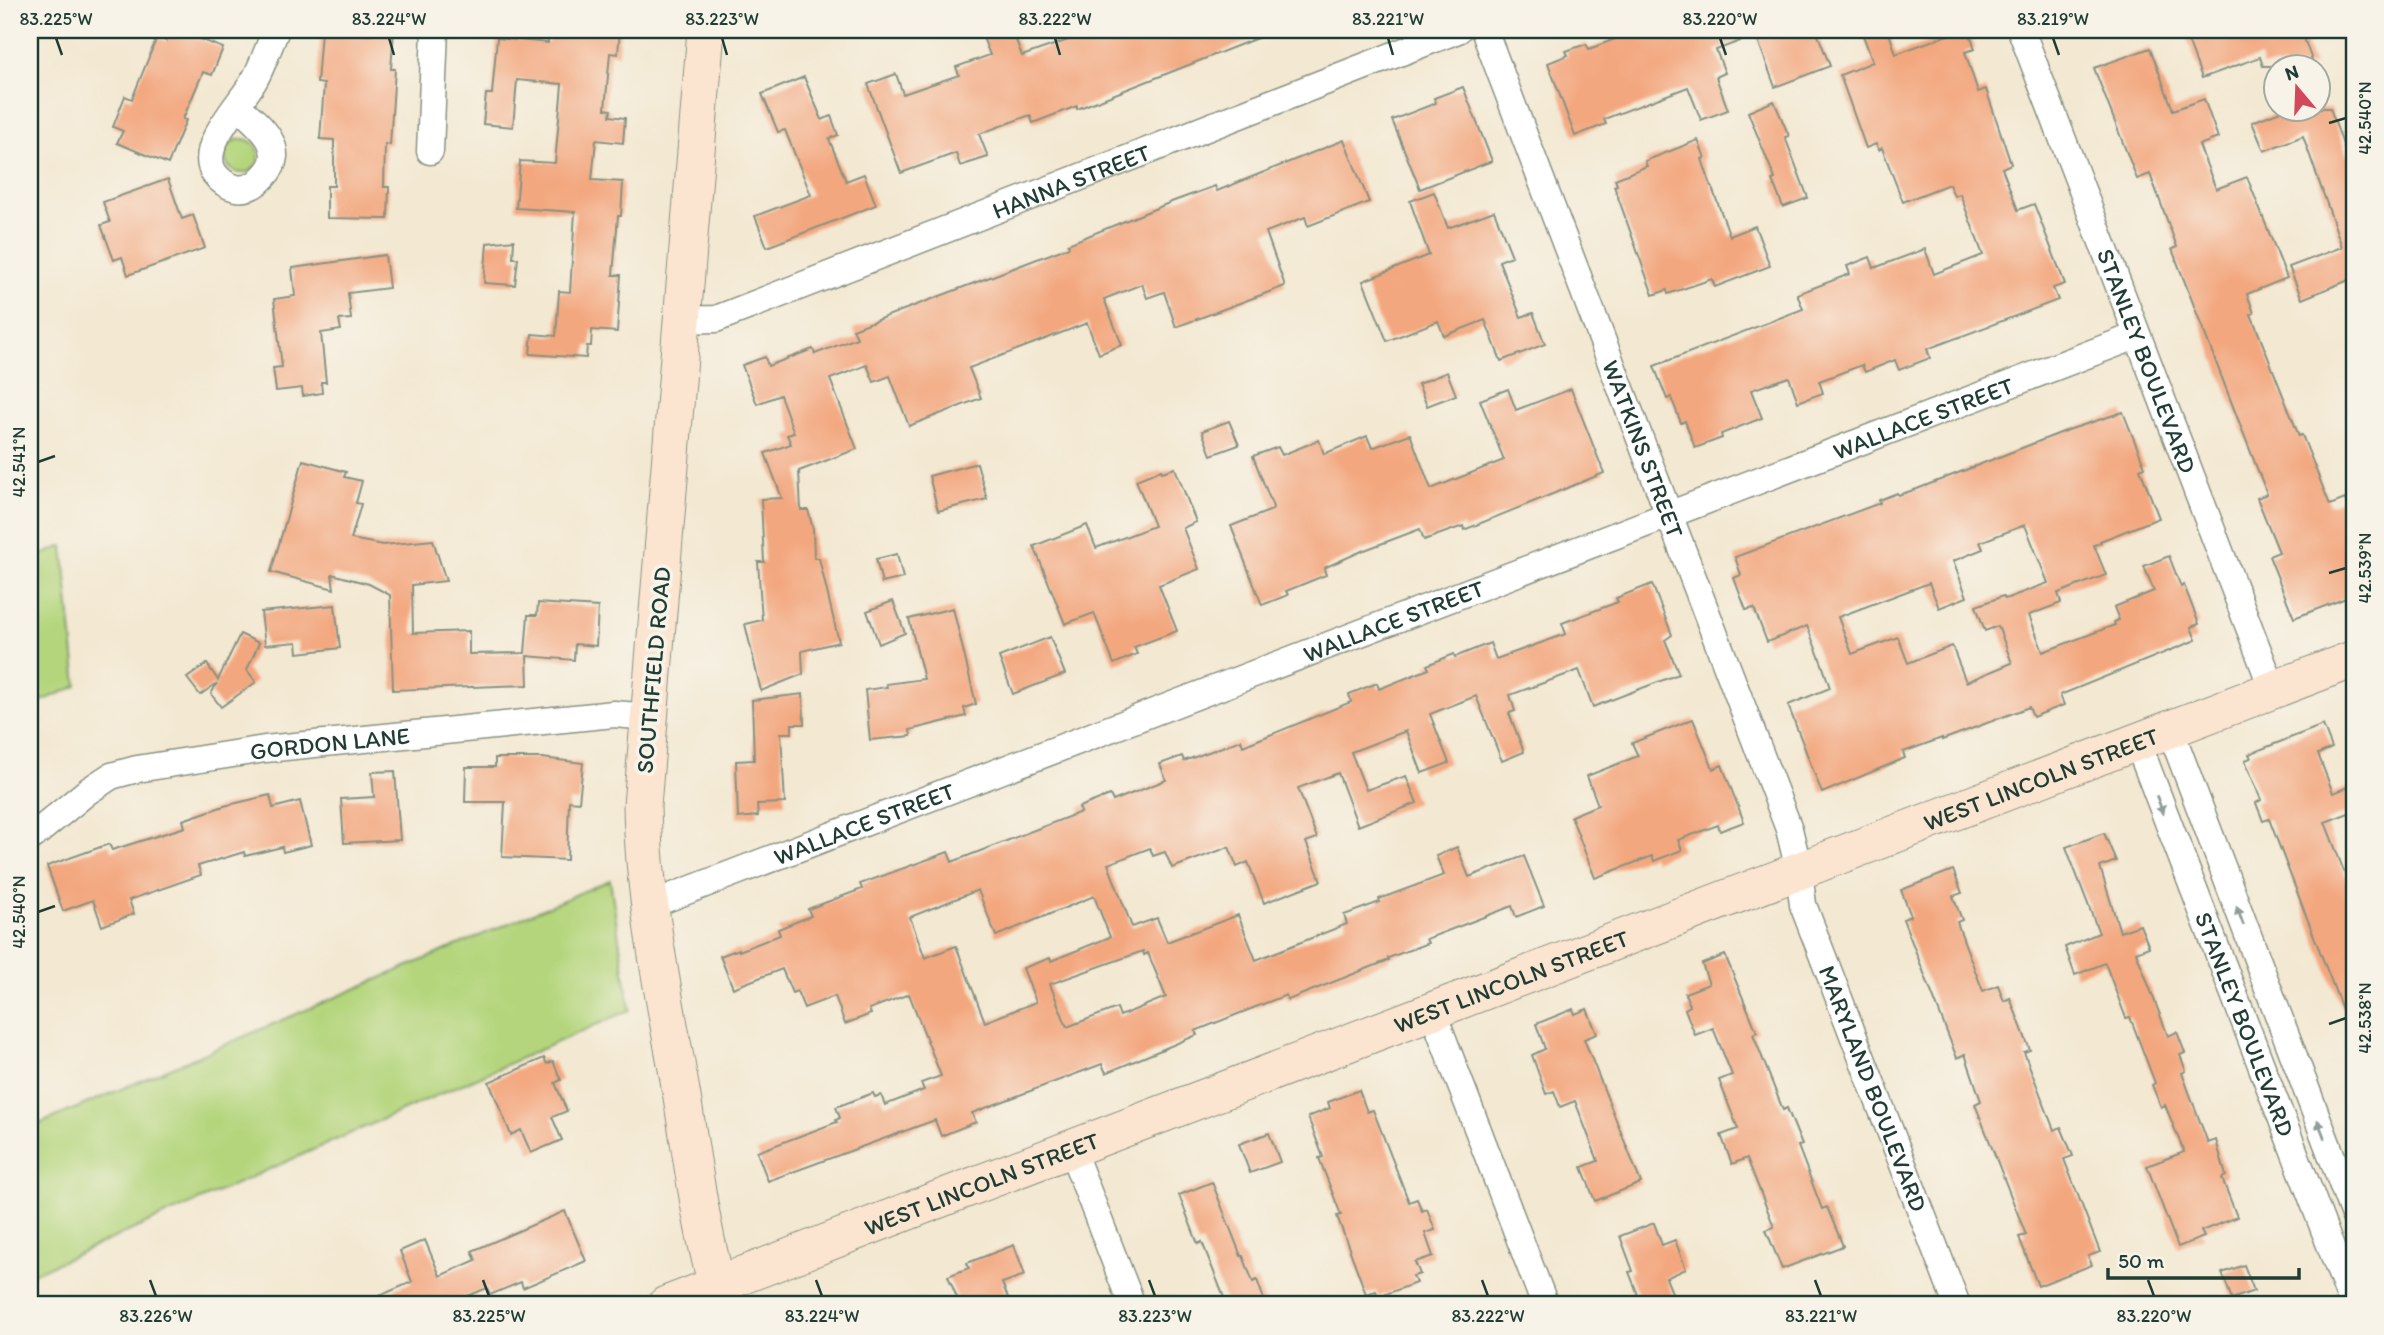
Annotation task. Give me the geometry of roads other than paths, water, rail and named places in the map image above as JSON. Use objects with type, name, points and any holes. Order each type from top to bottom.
[{"type":"street","points":[[237,107],[256,78],[276,30]]},
{"type":"street","points":[[430,151],[435,30]]},
{"type":"street","name":"SOUTHFIELD ROAD","points":[[706,30],[642,806],[643,857],[650,905],[690,1145],[720,1295]]},
{"type":"street","name":"HANNA STREET","points":[[682,320],[716,319],[1458,30]]},
{"type":"street","name":"WATKINS STREET","points":[[1484,30],[1784,817],[1798,870]]},
{"type":"street","name":"STANLEY BOULEVARD","points":[[2021,30],[2273,690]]},
{"type":"street","name":"WALLACE STREET","points":[[650,905],[2136,336]]},
{"type":"street","name":"WEST LINCOLN STREET","points":[[666,1305],[720,1295],[1071,1148],[2354,659]]},
{"type":"street","name":"GORDON LANE","points":[[33,836],[111,776],[136,769],[265,749],[614,714],[650,717]]},
{"type":"street","name":"STANLEY BOULEVARD","points":[[2153,735],[2354,1215]]},
{"type":"street","name":"STANLEY BOULEVARD","points":[[2153,735],[2313,1202],[2353,1305]]},
{"type":"street","name":"MARYLAND BOULEVARD","points":[[1798,870],[1803,905],[1957,1305]]},
{"type":"street","points":[[1432,1010],[1545,1305]]},
{"type":"street","points":[[1071,1148],[1132,1305]]},
{"type":"street","points":[[2313,1202],[2344,1189]]}]
